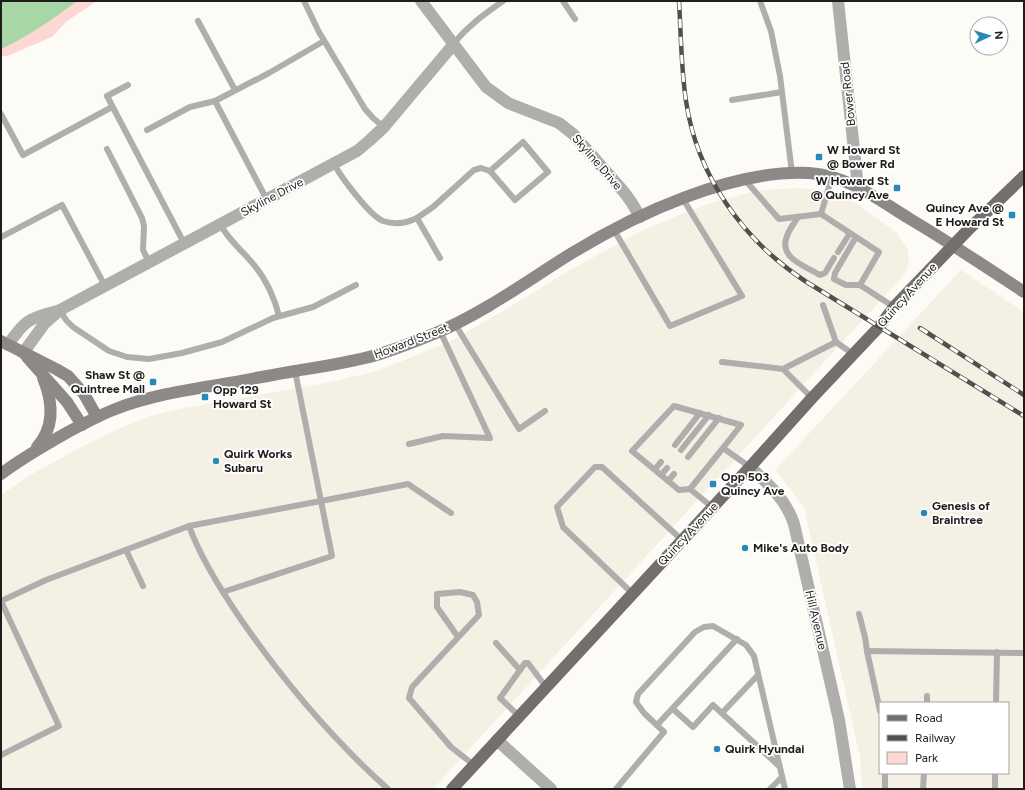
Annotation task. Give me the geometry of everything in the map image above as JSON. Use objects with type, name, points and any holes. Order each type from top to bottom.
[{"type":"main road","name":"Quincy Avenue","points":[[452,789],[879,327],[894,307],[953,245],[1024,176]]},
{"type":"street","name":"Skyline Drive","points":[[421,1],[480,81],[492,93],[517,107],[559,123],[574,134],[624,192],[640,217]]},
{"type":"street","name":"Bower Road","points":[[838,1],[858,187]]},
{"type":"street","name":"Skyline Drive","points":[[23,354],[45,323],[60,310],[334,164],[364,146],[384,127],[453,45]]},
{"type":"street","name":"Howard Street","points":[[1,474],[33,453],[82,425],[97,417],[125,406],[173,394],[372,356],[440,331],[487,307],[575,251],[640,217],[698,194],[767,175],[818,173],[832,176],[858,187],[953,245],[1024,292]]},
{"type":"street","name":"Skyline Drive","points":[[5,343],[26,322],[38,315],[60,310]]},
{"type":"street","points":[[5,343],[23,354],[56,369],[74,382],[88,400],[97,417]]},
{"type":"street","points":[[23,354],[67,402],[82,425]]},
{"type":"street","points":[[33,453],[44,439],[50,421],[51,409],[49,398],[41,374]]},
{"type":"street","name":"Hill Avenue","points":[[750,467],[780,496],[794,524],[840,727],[850,789]]},
{"type":"street","points":[[497,740],[551,789]]},
{"type":"lane","points":[[304,1],[324,42],[365,109],[384,127]]},
{"type":"lane","points":[[453,45],[473,22],[503,1]]},
{"type":"lane","points":[[563,1],[575,19]]},
{"type":"lane","points":[[760,1],[771,31],[780,76],[792,173]]},
{"type":"lane","points":[[198,20],[236,90]]},
{"type":"lane","points":[[147,130],[190,107],[215,101],[324,42]]},
{"type":"lane","points":[[128,85],[107,96],[184,244]]},
{"type":"lane","points":[[732,100],[782,92]]},
{"type":"lane","points":[[215,101],[267,200]]},
{"type":"lane","points":[[1,114],[23,155],[112,107]]},
{"type":"lane","points":[[334,164],[344,181],[378,218],[387,222],[402,223],[417,218],[432,207],[474,170],[481,168],[490,171],[515,200],[548,172],[523,142],[490,171]]},
{"type":"lane","points":[[107,149],[142,218],[144,226],[143,250],[149,262]]},
{"type":"lane","points":[[821,214],[832,176]]},
{"type":"lane","points":[[745,180],[779,219],[821,214],[879,252],[860,285]]},
{"type":"lane","points":[[614,230],[670,326],[742,296],[683,199]]},
{"type":"lane","points":[[1,237],[62,205],[105,286]]},
{"type":"lane","points":[[798,217],[786,237],[784,248],[790,258],[820,275],[825,273],[834,258]]},
{"type":"lane","points":[[417,218],[440,258]]},
{"type":"lane","points":[[220,224],[231,241],[259,272],[274,300],[279,316]]},
{"type":"lane","points":[[838,252],[850,233]]},
{"type":"lane","points":[[856,237],[835,273],[834,279],[846,285],[860,285],[894,307]]},
{"type":"lane","points":[[828,268],[835,273]]},
{"type":"lane","points":[[60,310],[66,320],[73,327],[109,351],[126,357],[141,359],[170,356],[213,346],[279,316],[314,307],[356,285]]},
{"type":"lane","points":[[823,305],[836,342],[853,354]]},
{"type":"lane","points":[[455,324],[519,429],[545,411]]},
{"type":"lane","points":[[409,444],[443,436],[490,438],[440,331]]},
{"type":"lane","points":[[722,362],[783,369],[836,342]]},
{"type":"lane","points":[[783,369],[812,398]]},
{"type":"lane","points":[[223,592],[332,556],[295,371]]},
{"type":"lane","points":[[674,406],[709,415],[741,425],[690,488],[680,490],[632,451],[674,406]]},
{"type":"lane","points":[[675,445],[700,413]]},
{"type":"lane","points":[[681,450],[709,415]]},
{"type":"lane","points":[[688,456],[720,418]]},
{"type":"lane","points":[[723,448],[750,467]]},
{"type":"lane","points":[[655,469],[661,462]]},
{"type":"lane","points":[[632,593],[563,527],[558,507],[595,467],[602,467],[682,540]]},
{"type":"lane","points":[[661,475],[667,468]]},
{"type":"lane","points":[[668,481],[674,474]]},
{"type":"lane","points":[[1,755],[59,726],[1,601],[46,580],[189,526],[408,484],[451,513]]},
{"type":"lane","points":[[690,488],[712,507]]},
{"type":"lane","points":[[189,526],[194,539],[223,592],[258,645],[290,687],[322,724],[371,774],[388,789]]},
{"type":"lane","points":[[126,550],[143,586]]},
{"type":"lane","points":[[458,637],[437,607],[437,594],[460,592],[473,595],[478,602],[479,615],[412,687],[409,698],[451,747],[474,765]]},
{"type":"lane","points":[[859,614],[879,706]]},
{"type":"lane","points":[[616,789],[664,732],[644,713],[636,702],[638,694],[695,632],[704,627],[714,626],[746,644],[754,656],[785,789]]},
{"type":"lane","points":[[657,725],[737,639]]},
{"type":"lane","points":[[496,644],[520,670]]},
{"type":"lane","points":[[867,651],[1024,653]]},
{"type":"lane","points":[[996,652],[996,702]]},
{"type":"lane","points":[[519,716],[500,698],[525,663],[528,663],[546,687]]},
{"type":"lane","points":[[722,713],[758,675]]},
{"type":"lane","points":[[927,702],[928,696]]},
{"type":"lane","points":[[673,708],[693,726],[713,705],[779,766]]},
{"type":"lane","points":[[885,789],[886,774]]},
{"type":"lane","points":[[923,789],[924,774]]},
{"type":"lane","points":[[995,774],[995,789]]},
{"type":"lane","points":[[770,789],[782,777]]},
{"type":"shaded area","points":[[1,1],[77,1],[21,39],[1,49]]},
{"type":"shaded area","points":[[798,188],[830,191],[854,202],[896,232],[907,248],[909,259],[907,270],[433,789],[1,789],[1,495],[32,474],[87,444],[150,416],[179,409],[326,383],[377,371],[447,343],[570,270],[645,229],[707,204],[760,190]]},
{"type":"shaded area","points":[[961,270],[1024,312],[1024,789],[862,789],[860,757],[804,507],[775,470]]},
{"type":"green space","points":[[1,1],[97,1],[67,21],[52,37],[7,56],[1,56]]},
{"type":"railway","points":[[679,1],[683,76],[686,101],[692,129],[712,180],[726,204],[743,226],[783,265],[805,281],[1024,416]]},
{"type":"railway","points":[[920,328],[1024,395]]},
{"type":"place","name":"W Howard St @ Bower Rd","points":[[819,157]]},
{"type":"place","name":"W Howard St @ Quincy Ave","points":[[897,188]]},
{"type":"place","name":"Quincy Ave @ E Howard St","points":[[1012,215]]},
{"type":"place","name":"Shaw St @ Quintree Mall","points":[[153,382]]},
{"type":"place","name":"Opp 129 Howard St","points":[[205,397]]},
{"type":"place","name":"Quirk Works Subaru","points":[[216,461]]},
{"type":"place","name":"Opp 503 Quincy Ave","points":[[713,484]]},
{"type":"place","name":"Genesis of Braintree","points":[[924,513]]},
{"type":"place","name":"Mike's Auto Body","points":[[745,548]]},
{"type":"place","name":"Quirk Hyundai","points":[[717,749]]}]
